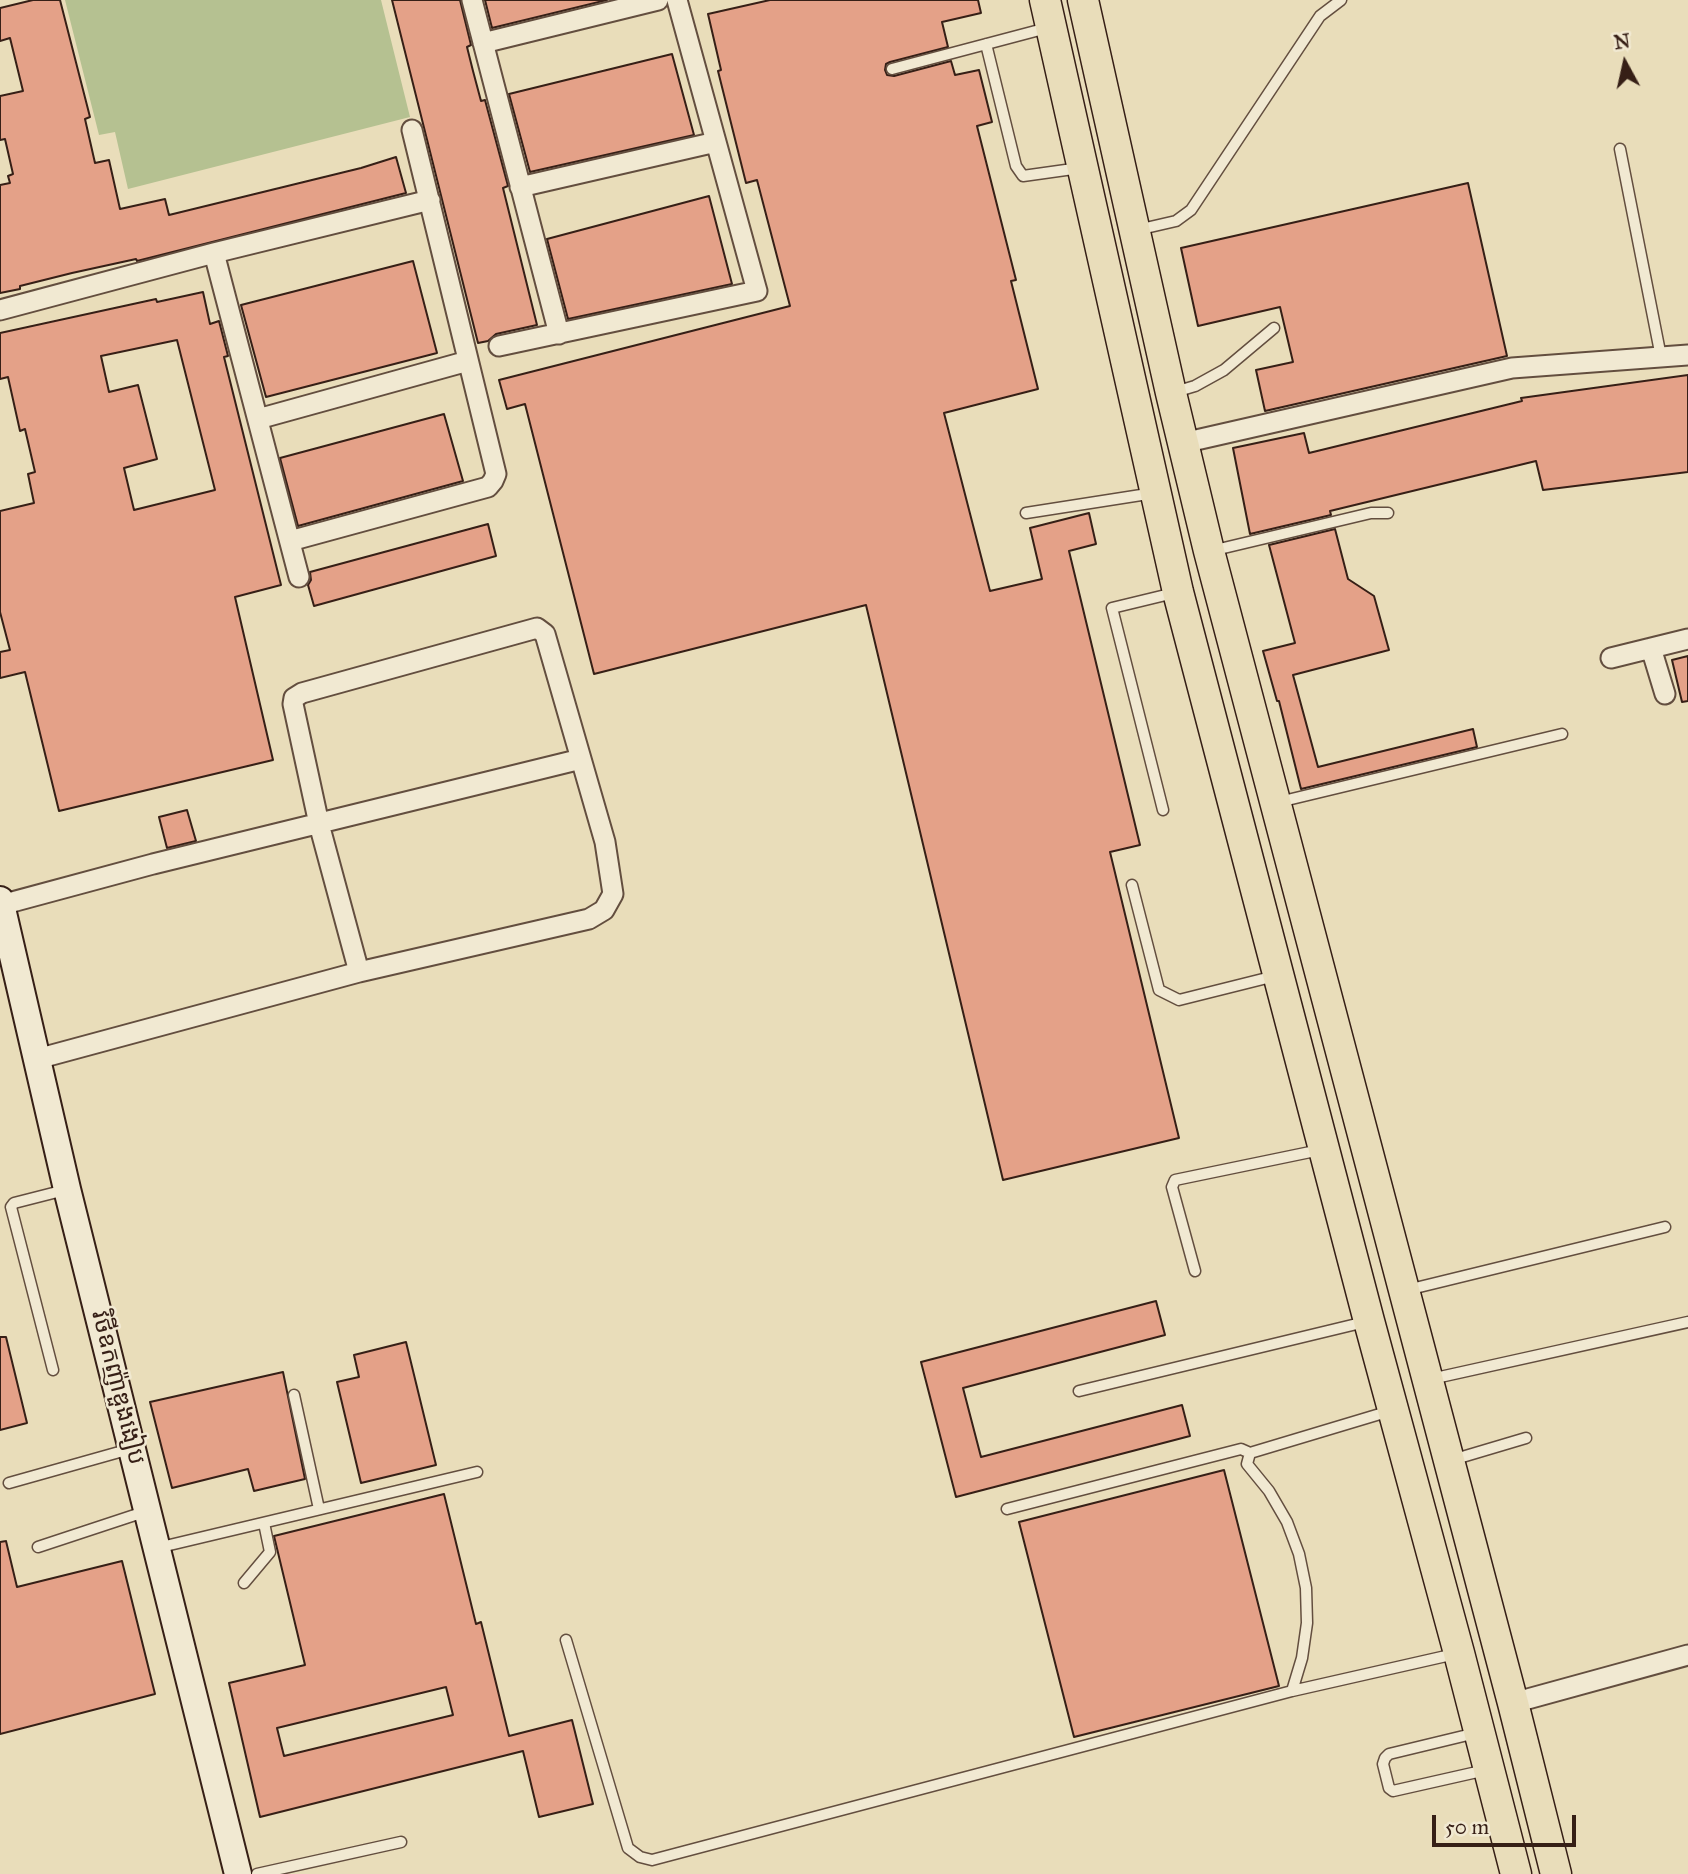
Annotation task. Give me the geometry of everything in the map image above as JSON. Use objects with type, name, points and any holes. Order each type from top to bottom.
[{"type":"main road","points":[[1083,0],[1209,551],[1556,1874]]},
{"type":"main road","points":[[1048,14],[1178,592],[1369,1321],[1460,1653],[1513,1873]]},
{"type":"street","points":[[472,0],[559,334]]},
{"type":"street","points":[[483,43],[658,0]]},
{"type":"street","points":[[499,346],[757,291],[677,0]]},
{"type":"street","points":[[290,541],[488,487],[496,474],[412,130]]},
{"type":"street","points":[[520,187],[716,142]]},
{"type":"street","points":[[0,310],[214,253],[430,200]]},
{"type":"street","points":[[214,253],[299,577]]},
{"type":"street","points":[[1183,443],[1512,368],[1688,355]]},
{"type":"street","points":[[258,419],[468,361]]},
{"type":"street","points":[[37,1059],[359,972],[589,919],[604,910],[613,894],[606,842],[545,634],[537,628],[302,693],[294,698],[293,704],[319,824],[359,972]]},
{"type":"street","points":[[1611,657],[1688,639]]},
{"type":"street","points":[[1651,648],[1665,694]]},
{"type":"street","points":[[1,902],[581,759]]},
{"type":"street","name":"វិថីឧកញ៉ាឌួងងៀប","points":[[1,902],[67,1189],[238,1874]]},
{"type":"street","points":[[1513,1703],[1688,1655]]},
{"type":"lane","points":[[1135,230],[1177,221],[1191,210],[1320,16],[1341,0]]},
{"type":"lane","points":[[892,69],[986,44],[1048,14]]},
{"type":"lane","points":[[986,44],[1016,166],[1023,176],[1083,168]]},
{"type":"lane","points":[[1620,149],[1661,357]]},
{"type":"lane","points":[[1171,393],[1195,386],[1224,370],[1274,328]]},
{"type":"lane","points":[[1027,513],[1154,492]]},
{"type":"lane","points":[[1209,551],[1371,513],[1388,513]]},
{"type":"lane","points":[[1163,810],[1112,608],[1178,592]]},
{"type":"lane","points":[[1275,803],[1562,734]]},
{"type":"lane","points":[[1132,885],[1159,990],[1180,1000],[1279,975]]},
{"type":"lane","points":[[1195,1271],[1172,1186],[1175,1180],[1324,1150]]},
{"type":"lane","points":[[53,1370],[10,1207],[14,1203],[67,1189]]},
{"type":"lane","points":[[1403,1292],[1665,1227]]},
{"type":"lane","points":[[1079,1391],[1369,1321]]},
{"type":"lane","points":[[1427,1380],[1688,1322]]},
{"type":"lane","points":[[294,1395],[319,1509]]},
{"type":"lane","points":[[1007,1509],[1241,1449],[1250,1453],[1393,1410]]},
{"type":"lane","points":[[1448,1461],[1526,1438]]},
{"type":"lane","points":[[9,1483],[132,1448]]},
{"type":"lane","points":[[1250,1453],[1247,1464],[1269,1491],[1287,1522],[1299,1554],[1306,1588],[1307,1623],[1304,1646],[1292,1691]]},
{"type":"lane","points":[[157,1548],[477,1472]]},
{"type":"lane","points":[[38,1547],[148,1510]]},
{"type":"lane","points":[[244,1583],[270,1552],[264,1523]]},
{"type":"lane","points":[[566,1640],[628,1848],[640,1857],[652,1860],[1292,1691],[1460,1653]]},
{"type":"lane","points":[[1480,1732],[1389,1754],[1383,1764],[1392,1791],[1489,1769]]},
{"type":"lane","points":[[257,1874],[401,1842]]},
{"type":"green space","points":[[65,0],[381,0],[410,117],[128,189],[115,132],[99,135]]},
{"type":"building","points":[[33,0],[60,0],[90,117],[85,119],[95,163],[109,160],[120,209],[165,199],[169,215],[396,157],[406,193],[137,261],[136,259],[72,273],[0,293],[0,185],[10,183],[8,176],[13,174],[5,139],[0,140],[0,96],[23,91],[10,38],[0,41],[0,8]]},
{"type":"building","points":[[392,0],[460,0],[471,45],[467,47],[481,101],[485,100],[508,186],[503,188],[537,325],[496,334],[488,341],[478,343]]},
{"type":"building","points":[[485,0],[607,0],[492,28]]},
{"type":"building","points":[[770,0],[978,0],[981,13],[942,22],[948,47],[890,62],[886,64],[885,70],[887,75],[894,76],[951,61],[955,75],[979,70],[992,122],[977,126],[1016,280],[1011,281],[1038,389],[944,413],[990,591],[1042,579],[1030,528],[1089,513],[1096,544],[1069,551],[1140,845],[1110,852],[1179,1138],[1003,1180],[866,605],[594,674],[525,404],[507,409],[499,380],[790,306],[757,180],[746,183],[718,71],[721,70],[708,14]]},
{"type":"building","points":[[672,54],[694,135],[530,172],[509,94]]},
{"type":"building","points":[[1468,183],[1507,356],[1265,411],[1256,370],[1293,362],[1280,307],[1198,326],[1181,248]]},
{"type":"building","points":[[709,196],[732,284],[568,319],[547,239]]},
{"type":"building","points":[[413,261],[437,353],[266,397],[241,305]]},
{"type":"building","points":[[203,292],[210,324],[219,321],[228,356],[224,357],[281,585],[235,597],[273,760],[59,811],[25,672],[0,678],[0,652],[10,650],[0,612],[0,511],[34,503],[28,474],[35,472],[25,429],[20,431],[8,377],[0,379],[0,333],[156,299],[157,302]],"holes":[[[177,340],[215,490],[134,510],[124,468],[157,459],[138,385],[109,392],[101,356]]]},
{"type":"building","points":[[1688,375],[1688,472],[1543,490],[1536,461],[1330,511],[1331,515],[1250,534],[1233,448],[1304,433],[1309,453],[1522,401],[1521,398]]},
{"type":"building","points":[[444,414],[463,481],[298,526],[280,458]]},
{"type":"building","points":[[488,524],[496,556],[314,606],[308,585],[311,580],[310,572]]},
{"type":"building","points":[[1335,529],[1348,579],[1374,596],[1389,650],[1293,675],[1318,767],[1473,729],[1477,747],[1301,789],[1279,701],[1263,651],[1295,643],[1269,545]]},
{"type":"building","points":[[1688,656],[1688,701],[1682,702],[1672,660]]},
{"type":"building","points":[[187,810],[196,841],[167,848],[159,817]]},
{"type":"building","points":[[1156,1301],[1165,1335],[963,1388],[981,1457],[1182,1405],[1190,1436],[956,1497],[921,1362]]},
{"type":"building","points":[[0,1337],[6,1337],[27,1423],[0,1430]]},
{"type":"building","points":[[406,1342],[436,1465],[361,1483],[337,1382],[359,1377],[354,1355]]},
{"type":"building","points":[[283,1372],[305,1479],[254,1491],[248,1469],[172,1488],[150,1402]]},
{"type":"building","points":[[1224,1470],[1279,1686],[1074,1737],[1019,1522]]},
{"type":"building","points":[[444,1494],[476,1624],[481,1622],[509,1736],[572,1720],[593,1804],[539,1817],[523,1751],[260,1817],[229,1683],[305,1665],[274,1536]],"holes":[[[446,1687],[453,1715],[284,1756],[277,1728]]]},
{"type":"building","points":[[6,1541],[17,1587],[122,1561],[155,1694],[0,1734],[0,1542]]}]
